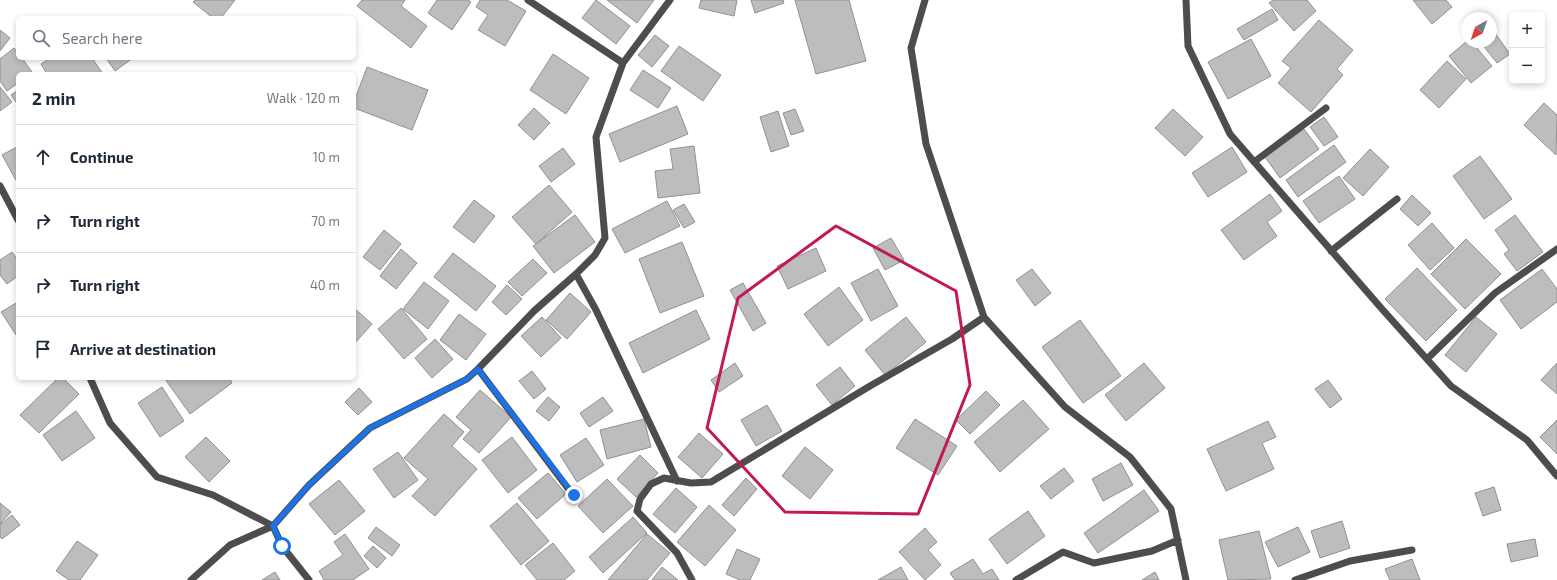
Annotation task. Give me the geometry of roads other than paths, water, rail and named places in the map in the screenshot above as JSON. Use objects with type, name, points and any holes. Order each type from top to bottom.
[{"type":"street","points":[[528,0],[623,63]]},
{"type":"street","points":[[191,580],[230,545],[273,526],[309,485],[370,428],[467,379],[534,311],[595,255],[605,238],[596,137],[623,63],[670,0]]},
{"type":"street","points":[[925,0],[911,48],[926,144],[984,317],[1065,407],[1130,457],[1171,509],[1186,580]]},
{"type":"street","points":[[1186,0],[1188,46],[1230,134],[1331,251],[1451,386],[1527,440],[1557,476]]},
{"type":"street","points":[[1254,162],[1326,108]]},
{"type":"street","points":[[0,186],[16,216]]},
{"type":"street","points":[[1331,251],[1397,198]]},
{"type":"street","points":[[1427,359],[1495,293],[1557,249]]},
{"type":"street","points":[[576,274],[596,310],[677,481]]},
{"type":"street","points":[[692,580],[677,553],[637,511],[640,499],[651,484],[664,478],[691,483],[711,482],[870,386],[952,339],[984,317]]},
{"type":"street","points":[[478,369],[574,495]]},
{"type":"street","points":[[91,380],[110,423],[158,477],[213,495],[273,526],[282,546],[309,580]]},
{"type":"street","points":[[1016,580],[1063,552],[1094,563],[1152,551],[1178,540]]},
{"type":"street","points":[[1295,580],[1350,561],[1412,550]]}]
